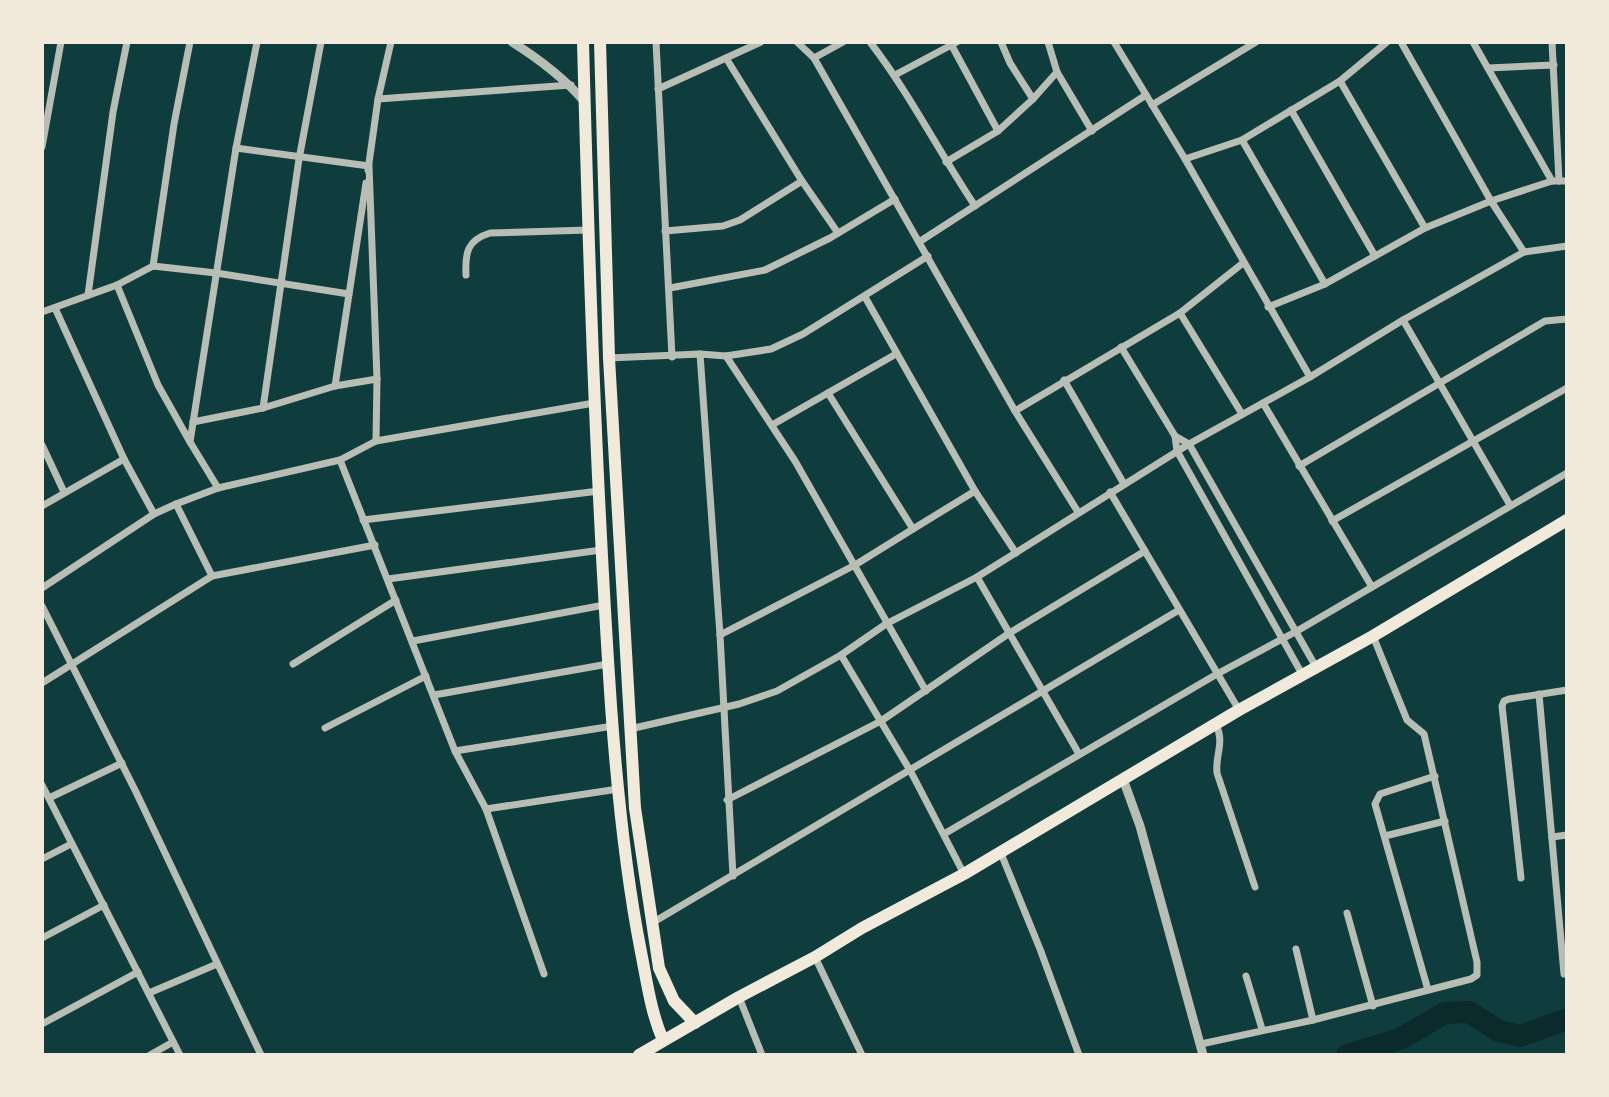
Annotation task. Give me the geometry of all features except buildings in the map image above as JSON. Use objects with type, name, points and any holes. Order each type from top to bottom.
[{"type":"main road","points":[[583,42],[594,403],[604,605],[618,789],[636,928],[655,1018],[663,1040]]},
{"type":"main road","points":[[600,42],[609,358],[635,808],[659,968],[674,1001],[695,1023]]},
{"type":"main road","points":[[588,236],[606,241]]},
{"type":"main road","points":[[639,1055],[862,928],[964,874],[1567,520]]},
{"type":"street","points":[[42,147],[61,42]]},
{"type":"street","points":[[88,295],[113,112],[127,42]]},
{"type":"street","points":[[153,266],[174,124],[190,42]]},
{"type":"street","points":[[190,442],[236,148],[257,42]]},
{"type":"street","points":[[263,408],[299,159],[321,42]]},
{"type":"street","points":[[335,386],[378,99],[391,42]]},
{"type":"street","points":[[512,42],[571,85],[584,101]]},
{"type":"street","points":[[656,42],[672,357]]},
{"type":"street","points":[[658,89],[761,42]]},
{"type":"street","points":[[797,42],[814,58],[1015,411],[1078,512]]},
{"type":"street","points":[[814,58],[843,42]]},
{"type":"street","points":[[870,42],[895,75],[975,206]]},
{"type":"street","points":[[1001,42],[1010,63],[1033,99]]},
{"type":"street","points":[[1048,42],[1057,72],[1092,131]]},
{"type":"street","points":[[1126,42],[1116,45],[1310,377]]},
{"type":"street","points":[[1237,42],[1242,50]]},
{"type":"street","points":[[1152,105],[1256,42]]},
{"type":"street","points":[[1185,159],[1242,140],[1340,81],[1387,42]]},
{"type":"street","points":[[1401,42],[1491,201],[1524,252]]},
{"type":"street","points":[[1473,42],[1560,181]]},
{"type":"street","points":[[1552,42],[1560,181]]},
{"type":"street","points":[[895,75],[954,44],[998,131]]},
{"type":"street","points":[[726,58],[838,233]]},
{"type":"street","points":[[1488,68],[1554,65]]},
{"type":"street","points":[[946,162],[998,131],[1057,72]]},
{"type":"street","points":[[1340,81],[1425,228]]},
{"type":"street","points":[[378,99],[571,85]]},
{"type":"street","points":[[919,242],[1146,95]]},
{"type":"street","points":[[1291,110],[1375,256]]},
{"type":"street","points":[[1242,140],[1325,284]]},
{"type":"street","points":[[236,148],[299,159],[369,166]]},
{"type":"street","points":[[369,166],[377,379],[376,441]]},
{"type":"street","points":[[665,231],[723,226],[740,220],[802,181]]},
{"type":"street","points":[[1268,307],[1325,284],[1425,228],[1491,201],[1560,181]]},
{"type":"street","points":[[670,288],[765,270],[838,233],[895,199]]},
{"type":"street","points":[[466,275],[465,252],[479,236],[490,233],[588,236]]},
{"type":"street","points":[[630,729],[777,691],[841,655],[886,624],[977,577],[1177,451],[1310,377],[1403,320],[1524,252],[1567,246]]},
{"type":"street","points":[[609,358],[700,354],[726,356],[771,349],[803,334],[928,256]]},
{"type":"street","points":[[1015,411],[1180,313],[1243,263]]},
{"type":"street","points":[[42,312],[117,285],[153,266],[349,294]]},
{"type":"street","points":[[117,285],[158,385],[218,488]]},
{"type":"street","points":[[865,297],[975,491],[1016,553]]},
{"type":"street","points":[[55,308],[124,459],[154,514]]},
{"type":"street","points":[[1180,313],[1242,414]]},
{"type":"street","points":[[1299,466],[1545,321],[1567,319]]},
{"type":"street","points":[[1403,320],[1510,505]]},
{"type":"street","points":[[1121,347],[1175,436],[1177,451],[1302,674]]},
{"type":"street","points":[[700,354],[733,876]]},
{"type":"street","points":[[772,425],[896,354]]},
{"type":"street","points":[[726,356],[772,425],[926,691]]},
{"type":"street","points":[[193,422],[263,408],[335,386],[377,379]]},
{"type":"street","points":[[1064,380],[1124,484]]},
{"type":"street","points":[[1332,521],[1567,388]]},
{"type":"street","points":[[828,393],[913,529]]},
{"type":"street","points":[[42,588],[154,514],[218,488],[340,460],[376,441],[594,403]]},
{"type":"street","points":[[1263,403],[1372,587]]},
{"type":"street","points":[[1175,436],[1189,444],[1316,667]]},
{"type":"street","points":[[42,445],[64,492]]},
{"type":"street","points":[[42,506],[124,459]]},
{"type":"street","points":[[340,460],[455,751],[486,809],[544,974]]},
{"type":"street","points":[[944,834],[1567,473]]},
{"type":"street","points":[[363,520],[599,491]]},
{"type":"street","points":[[720,635],[855,565],[975,491]]},
{"type":"street","points":[[1110,492],[1239,710]]},
{"type":"street","points":[[176,504],[212,576]]},
{"type":"street","points":[[42,683],[212,576],[375,545]]},
{"type":"street","points":[[388,579],[601,550]]},
{"type":"street","points":[[727,800],[881,721],[1008,634],[1145,551]]},
{"type":"street","points":[[977,577],[1079,754]]},
{"type":"street","points":[[293,664],[396,600]]},
{"type":"street","points":[[413,641],[604,605]]},
{"type":"street","points":[[42,606],[122,763],[261,1055]]},
{"type":"street","points":[[652,923],[911,772],[1040,691],[1179,610]]},
{"type":"street","points":[[1201,1044],[1373,1006],[1477,975],[1477,962],[1424,734],[1407,720],[1373,636]]},
{"type":"street","points":[[841,655],[911,772],[964,874]]},
{"type":"street","points":[[434,695],[608,664]]},
{"type":"street","points":[[325,728],[426,676]]},
{"type":"street","points":[[1521,878],[1502,706],[1509,699],[1567,690]]},
{"type":"street","points":[[1539,694],[1564,974]]},
{"type":"street","points":[[1216,725],[1222,740],[1216,762],[1217,773],[1255,887]]},
{"type":"street","points":[[455,751],[613,726]]},
{"type":"street","points":[[49,798],[122,763]]},
{"type":"street","points":[[1428,990],[1375,804],[1380,794],[1435,776]]},
{"type":"street","points":[[1123,779],[1140,826],[1203,1055]]},
{"type":"street","points":[[42,785],[180,1055]]},
{"type":"street","points":[[486,809],[618,789]]},
{"type":"street","points":[[1385,836],[1445,821]]},
{"type":"street","points":[[1552,837],[1567,835]]},
{"type":"street","points":[[42,859],[71,844]]},
{"type":"street","points":[[1000,851],[1079,1055]]},
{"type":"street","points":[[42,938],[104,905]]},
{"type":"street","points":[[1347,913],[1373,1006]]},
{"type":"street","points":[[1296,949],[1313,1020]]},
{"type":"street","points":[[815,957],[862,1055]]},
{"type":"street","points":[[149,993],[217,964]]},
{"type":"street","points":[[42,1024],[138,972]]},
{"type":"street","points":[[1246,976],[1262,1029]]},
{"type":"street","points":[[739,997],[762,1055]]},
{"type":"street","points":[[150,1055],[173,1042]]},
{"type":"waterway","points":[[1347,1055],[1400,1039],[1445,1013],[1469,1012],[1499,1031],[1520,1036],[1567,1019]]}]
